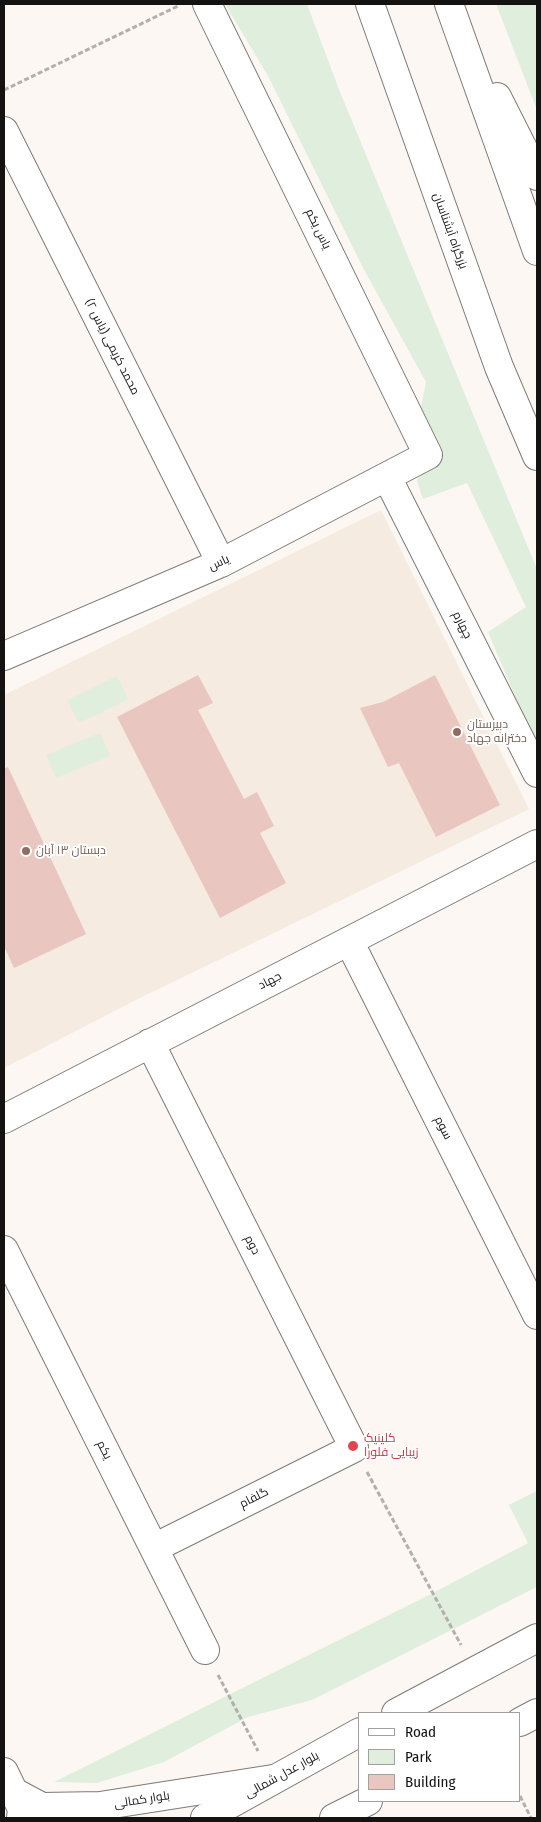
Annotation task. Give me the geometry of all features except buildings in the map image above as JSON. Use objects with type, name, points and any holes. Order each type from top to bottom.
[{"type":"main road","name":"یاس یکم","points":[[207,4],[428,455]]},
{"type":"main road","points":[[355,4],[391,70]]},
{"type":"main road","name":"بزرگراه آبشناسان","points":[[370,4],[391,70],[499,367],[537,456]]},
{"type":"main road","points":[[450,4],[537,176]]},
{"type":"main road","points":[[450,4],[537,251]]},
{"type":"main road","name":"محمد کریمی (یاس ۲)","points":[[4,131],[221,563]]},
{"type":"main road","name":"یاس","points":[[4,656],[221,563],[428,455]]},
{"type":"main road","name":"چهارم","points":[[387,477],[537,773]]},
{"type":"main road","name":"جهاد","points":[[4,1119],[537,844]]},
{"type":"main road","name":"سوم","points":[[349,941],[537,1315]]},
{"type":"main road","name":"دوم","points":[[150,1043],[354,1448]]},
{"type":"main road","name":"یکم","points":[[4,1250],[205,1650]]},
{"type":"main road","name":"گلفام","points":[[154,1548],[354,1448]]},
{"type":"main road","points":[[398,1712],[537,1638]]},
{"type":"main road","points":[[521,1721],[537,1712]]},
{"type":"main road","name":"بلوار عدل شمالی","points":[[205,1818],[358,1733]]},
{"type":"main road","name":"بلوار کمالی","points":[[15,1798],[42,1807],[100,1806],[273,1779]]},
{"type":"main road","points":[[334,1818],[366,1802]]},
{"type":"path","points":[[4,90],[183,4]]},
{"type":"path","points":[[354,1448],[475,1671]]},
{"type":"path","points":[[205,1650],[273,1779]]},
{"type":"path","points":[[521,1798],[531,1818]]},
{"type":"shaded area","points":[[381,510],[529,809],[138,999],[4,1068],[4,695]]},
{"type":"green space","points":[[225,4],[307,4],[338,87],[537,569],[537,749],[488,632],[526,607],[467,483],[423,499],[417,481],[432,444],[420,412],[426,382],[363,268],[268,76]]},
{"type":"green space","points":[[496,4],[537,4],[537,110]]},
{"type":"green space","points":[[117,676],[128,699],[79,723],[67,700]]},
{"type":"green space","points":[[100,733],[110,756],[56,778],[46,755]]},
{"type":"green space","points":[[537,1491],[537,1587],[312,1700],[248,1717],[164,1762],[97,1783],[54,1782],[431,1594],[528,1543],[509,1505]]},
{"type":"place","name":"دبیرستان دخترانه جهاد","points":[[457,732]]},
{"type":"place","name":"دبستان ۱۳ آبان","points":[[26,851]]},
{"type":"place","name":"کلینیک زیبایی فلورا","points":[[353,1446]]}]
